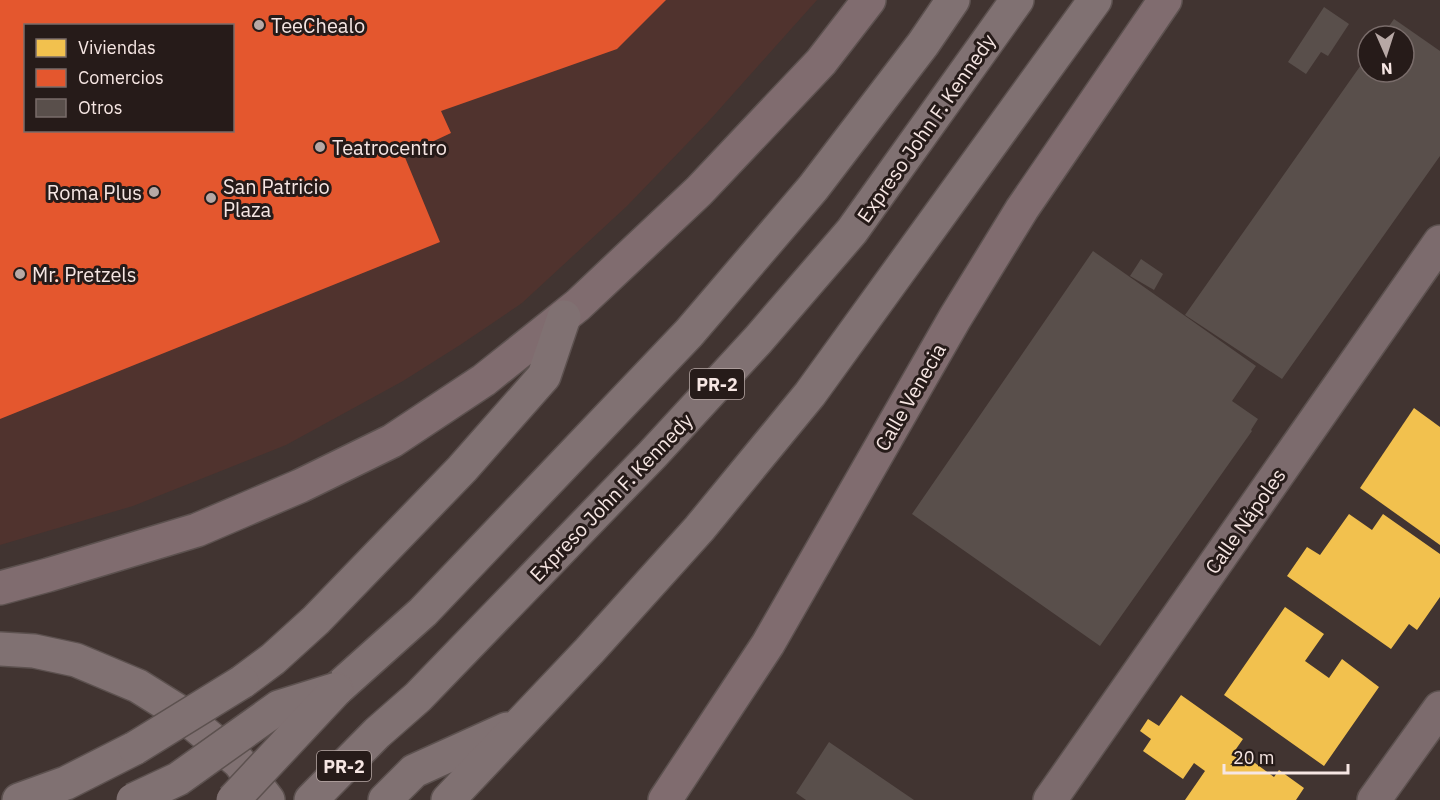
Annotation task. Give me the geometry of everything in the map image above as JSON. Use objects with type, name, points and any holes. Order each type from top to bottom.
[{"type":"highway","points":[[233,800],[337,689],[423,612],[689,333],[813,188],[953,0]]},
{"type":"highway","name":"Expreso John F. Kennedy","points":[[311,800],[377,733],[434,680],[652,455],[758,340],[852,231],[1017,0]]},
{"type":"highway","points":[[449,799],[699,529],[810,394],[1095,0]]},
{"type":"highway","points":[[19,800],[66,783],[135,748],[242,682],[273,659],[316,620],[477,452],[544,376],[564,317]]},
{"type":"highway","points":[[0,649],[34,651],[76,660],[138,687],[178,711],[239,762],[268,800]]},
{"type":"highway","points":[[133,800],[178,778],[279,708],[337,689]]},
{"type":"highway","points":[[385,800],[414,771],[522,722]]},
{"type":"street","points":[[0,588],[197,530],[300,486],[392,441],[484,380],[564,317],[699,192],[821,63],[869,0]]},
{"type":"street","name":"Calle Venecia","points":[[665,800],[768,644],[955,318],[1022,208],[1165,0]]},
{"type":"street","name":"Calle Nápoles","points":[[1050,800],[1440,242]]},
{"type":"street","points":[[1374,800],[1440,708]]},
{"type":"shaded area","points":[[0,0],[817,0],[708,122],[627,206],[522,303],[403,381],[286,445],[133,506],[0,545]]},
{"type":"building: Viviendas","points":[[1414,408],[1440,427],[1440,545],[1360,488]]},
{"type":"building: Viviendas","points":[[1349,514],[1372,530],[1383,514],[1440,554],[1440,597],[1417,630],[1409,624],[1391,649],[1287,576],[1307,547],[1320,555]]},
{"type":"building: Viviendas","points":[[1285,607],[1324,634],[1305,661],[1329,678],[1342,659],[1379,687],[1324,766],[1224,695]]},
{"type":"building: Viviendas","points":[[1181,695],[1243,739],[1236,749],[1274,777],[1279,770],[1304,788],[1296,800],[1185,800],[1205,771],[1194,763],[1183,779],[1143,751],[1151,739],[1140,731],[1148,719],[1159,726]]},
{"type":"building: Comercios","name":"San Patricio Plaza","points":[[0,0],[666,0],[617,49],[441,111],[451,133],[404,155],[440,242],[0,419]]},
{"type":"building: Otros","points":[[1324,7],[1349,24],[1328,56],[1321,52],[1306,74],[1288,62]]},
{"type":"building: Otros","points":[[1394,19],[1401,24],[1390,24]]},
{"type":"building: Otros","points":[[1416,34],[1440,51],[1440,156],[1282,379],[1185,315],[1356,72],[1356,84],[1416,84]]},
{"type":"building: Otros","points":[[1093,251],[1256,366],[1232,401],[1258,419],[1252,431],[1100,646],[912,514]]},
{"type":"building: Otros","points":[[1141,259],[1163,274],[1154,290],[1130,276]]},
{"type":"building: Otros","points":[[829,742],[914,800],[806,800],[796,793]]},
{"type":"place","name":"TeeChealo","points":[[259,25]]},
{"type":"place","name":"Teatrocentro","points":[[320,147]]},
{"type":"place","name":"Roma Plus","points":[[154,192]]},
{"type":"place","name":"San Patricio Plaza","points":[[211,198]]},
{"type":"place","name":"Mr. Pretzels","points":[[20,274]]}]
